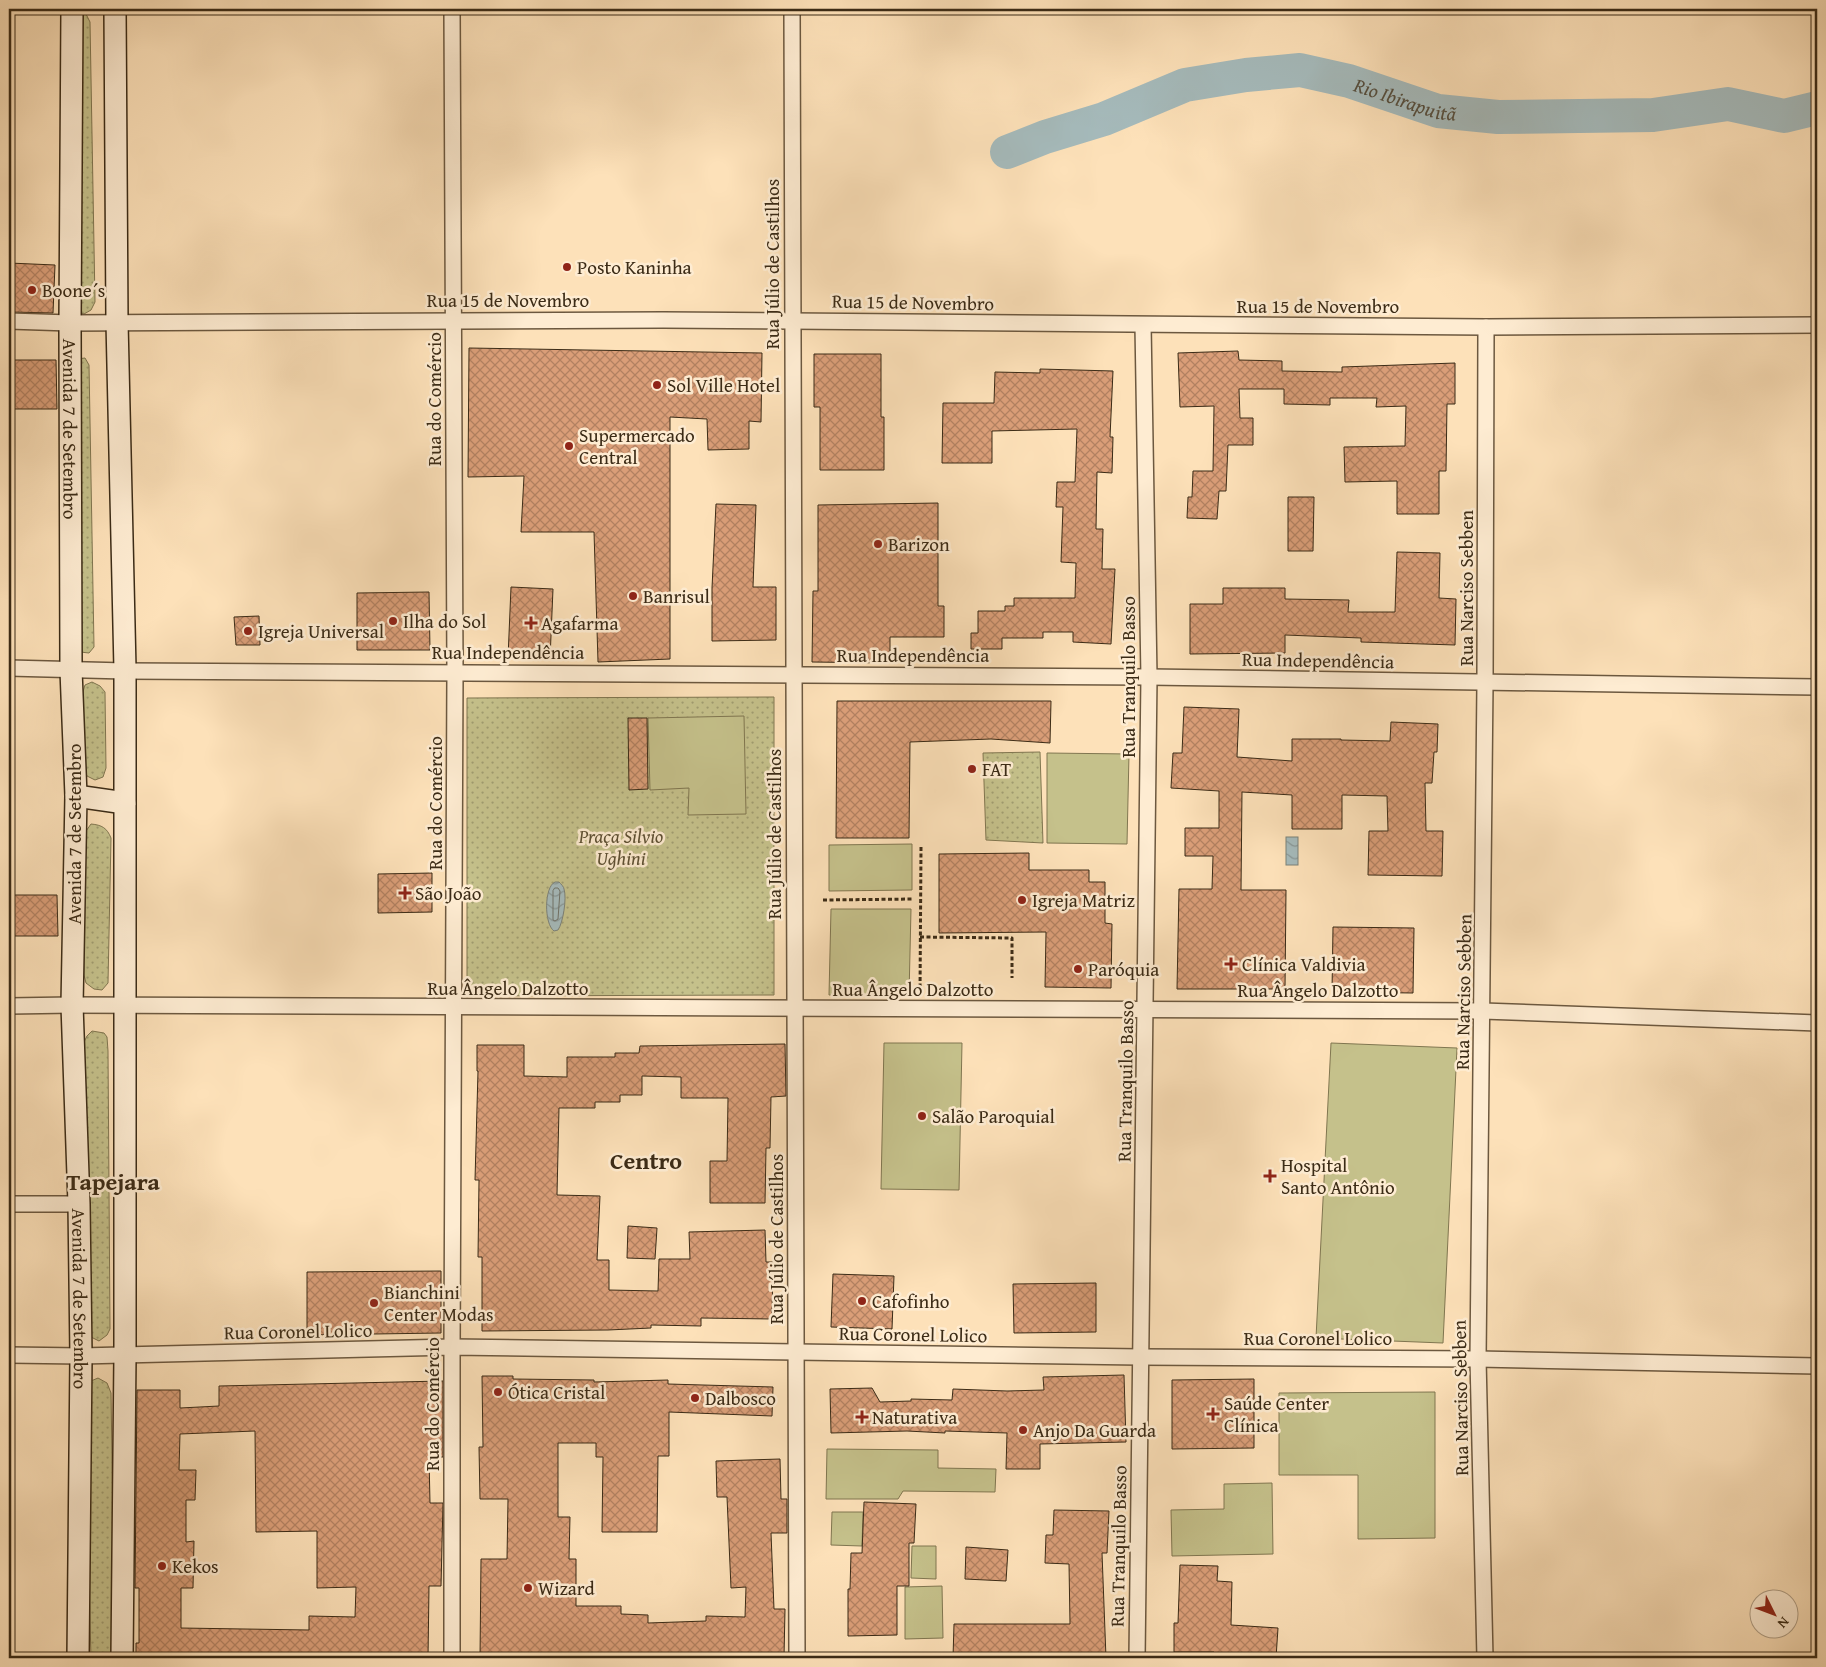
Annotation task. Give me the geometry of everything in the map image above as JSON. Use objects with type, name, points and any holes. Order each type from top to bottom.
[{"type":"main road","name":"Avenida 7 de Setembro","points":[[72,9],[70,323],[71,670],[76,796],[72,1005],[79,1204],[81,1356],[78,1658]]},
{"type":"main road","points":[[115,9],[117,322],[125,671],[125,1355],[122,1658]]},
{"type":"main road","points":[[76,796],[125,803]]},
{"type":"street","name":"Rua do Comércio","points":[[452,9],[455,672],[452,1658]]},
{"type":"street","name":"Rua Júlio de Castilhos","points":[[792,9],[797,1658]]},
{"type":"street","name":"Rua 15 de Novembro","points":[[9,320],[70,323],[453,320],[1486,327],[1817,326]]},
{"type":"street","name":"Rua Tranquilo Basso","points":[[1137,1658],[1149,677],[1143,325]]},
{"type":"street","name":"Rua Narciso Sebben","points":[[1485,1658],[1478,1359],[1483,1011],[1486,327]]},
{"type":"street","name":"Rua Independência","points":[[9,668],[125,671],[1149,677],[1817,687]]},
{"type":"street","name":"Rua Ângelo Dalzotto","points":[[9,1006],[1483,1011],[1817,1023]]},
{"type":"street","points":[[9,1204],[79,1204]]},
{"type":"street","name":"Rua Coronel Lolico","points":[[9,1355],[81,1356],[452,1347],[1140,1357],[1478,1359],[1817,1366]]},
{"type":"path","points":[[920,1009],[922,847]]},
{"type":"path","points":[[823,900],[913,899]]},
{"type":"path","points":[[920,938],[1012,938],[1012,978]]},
{"type":"green space","points":[[77,12],[86,14],[90,22],[95,302],[91,310],[84,314],[76,311]]},
{"type":"green space","points":[[85,358],[89,365],[94,647],[89,653],[80,652],[77,359]]},
{"type":"green space","points":[[92,682],[100,686],[105,692],[106,768],[103,777],[95,780],[87,776],[84,769],[82,695],[85,685]]},
{"type":"green space","name":"Praça Silvio Ughini","points":[[774,697],[774,995],[467,996],[467,698]]},
{"type":"green space","points":[[744,716],[746,814],[688,815],[689,788],[650,790],[648,718]]},
{"type":"green space","points":[[1040,752],[1043,843],[986,840],[983,753]]},
{"type":"green space","points":[[1047,753],[1129,754],[1127,844],[1047,843]]},
{"type":"green space","points":[[91,824],[104,828],[111,838],[108,983],[102,990],[94,989],[86,983],[84,975],[83,840]]},
{"type":"green space","points":[[912,844],[912,890],[829,891],[829,845]]},
{"type":"green space","points":[[831,909],[911,909],[909,996],[829,995]]},
{"type":"green space","points":[[92,1031],[104,1033],[107,1037],[108,1051],[110,1329],[107,1335],[99,1341],[89,1336],[85,1330],[84,1042]]},
{"type":"green space","name":"Salão Paroquial","points":[[884,1043],[962,1043],[959,1190],[881,1189]]},
{"type":"green space","points":[[1331,1043],[1457,1048],[1443,1343],[1316,1338]]},
{"type":"green space","points":[[98,1378],[107,1383],[111,1393],[115,1658],[91,1658],[84,1396],[91,1381]]},
{"type":"green space","points":[[1435,1392],[1435,1538],[1358,1539],[1358,1475],[1279,1475],[1279,1393]]},
{"type":"green space","points":[[827,1449],[938,1450],[938,1468],[996,1469],[995,1492],[903,1491],[898,1499],[826,1499]]},
{"type":"green space","points":[[1272,1483],[1273,1554],[1172,1556],[1171,1510],[1224,1509],[1224,1484]]},
{"type":"green space","points":[[832,1512],[863,1512],[862,1546],[831,1545]]},
{"type":"green space","points":[[912,1546],[936,1546],[936,1579],[911,1578]]},
{"type":"green space","points":[[942,1586],[943,1638],[905,1639],[905,1587]]},
{"type":"water","points":[[1286,837],[1298,837],[1298,865],[1286,865]]},
{"type":"water","points":[[559,882],[563,886],[565,898],[561,922],[558,930],[554,931],[548,921],[547,898],[551,885]]},
{"type":"building","name":"Boone´s","points":[[9,263],[55,265],[53,313],[9,312]]},
{"type":"building","points":[[469,348],[762,353],[761,422],[749,421],[749,449],[708,450],[707,419],[670,417],[670,659],[598,662],[594,532],[521,532],[524,476],[468,477]]},
{"type":"building","points":[[1238,351],[1239,360],[1282,361],[1282,371],[1342,372],[1342,367],[1455,363],[1455,404],[1447,404],[1446,471],[1439,471],[1439,514],[1397,514],[1397,481],[1345,482],[1344,447],[1405,446],[1406,406],[1376,407],[1377,398],[1330,398],[1330,405],[1284,404],[1284,389],[1239,389],[1240,418],[1253,418],[1253,445],[1228,445],[1226,491],[1219,491],[1217,519],[1187,518],[1188,497],[1192,497],[1193,471],[1213,471],[1214,406],[1180,407],[1178,353]]},
{"type":"building","points":[[814,354],[881,354],[881,417],[884,417],[884,470],[820,470],[820,407],[814,407]]},
{"type":"building","points":[[9,360],[56,360],[57,409],[9,409]]},
{"type":"building","points":[[1040,369],[1113,371],[1110,437],[1113,437],[1112,473],[1097,472],[1096,529],[1103,529],[1102,569],[1115,569],[1111,644],[1073,642],[1073,632],[1043,632],[1043,638],[1002,638],[1002,649],[971,649],[971,633],[978,633],[978,611],[1005,611],[1005,606],[1014,606],[1014,598],[1075,598],[1076,563],[1061,562],[1063,507],[1056,507],[1057,482],[1075,482],[1077,429],[992,431],[992,463],[942,463],[943,403],[994,403],[995,372],[1040,373]]},
{"type":"building","points":[[1288,497],[1314,497],[1313,551],[1288,551]]},
{"type":"building","points":[[938,503],[938,606],[944,606],[944,637],[890,637],[890,663],[812,662],[813,591],[818,591],[818,505]]},
{"type":"building","points":[[716,504],[756,505],[753,587],[776,587],[776,640],[712,641],[712,588]]},
{"type":"building","points":[[1397,552],[1440,553],[1439,598],[1456,599],[1455,645],[1361,642],[1361,638],[1285,635],[1285,653],[1190,654],[1190,604],[1223,604],[1223,588],[1285,588],[1285,599],[1349,600],[1348,612],[1395,612]]},
{"type":"building","name":"Agafarma","points":[[511,587],[553,589],[550,659],[508,658]]},
{"type":"building","name":"Ilha do Sol","points":[[429,592],[430,650],[357,650],[357,593]]},
{"type":"building","name":"Igreja Universal","points":[[259,616],[260,645],[236,645],[234,617]]},
{"type":"building","points":[[837,701],[1051,701],[1050,743],[991,739],[910,742],[909,838],[836,838]]},
{"type":"building","points":[[1184,707],[1239,709],[1237,757],[1292,761],[1292,739],[1390,741],[1391,722],[1438,724],[1437,752],[1434,752],[1432,783],[1425,783],[1426,831],[1443,831],[1442,876],[1368,875],[1369,831],[1388,831],[1387,796],[1342,795],[1342,829],[1292,829],[1292,795],[1242,792],[1241,890],[1286,890],[1285,989],[1177,989],[1179,889],[1212,889],[1213,856],[1185,856],[1185,828],[1219,828],[1219,791],[1171,788],[1173,753],[1182,753]]},
{"type":"building","points":[[628,718],[647,718],[648,789],[629,790]]},
{"type":"building","name":"Igreja Matriz","points":[[1029,853],[1029,870],[1089,870],[1089,882],[1105,882],[1105,923],[1112,924],[1111,988],[1045,987],[1046,932],[939,933],[939,854]]},
{"type":"building","name":"São João","points":[[432,873],[432,912],[378,913],[378,874]]},
{"type":"building","points":[[10,895],[57,895],[58,936],[10,936]]},
{"type":"building","points":[[1333,927],[1414,928],[1413,993],[1332,992]]},
{"type":"building","points":[[785,1044],[786,1096],[771,1097],[770,1148],[766,1148],[765,1203],[710,1203],[710,1161],[727,1161],[728,1098],[681,1098],[681,1077],[642,1076],[642,1095],[620,1095],[620,1102],[595,1102],[595,1108],[559,1108],[557,1195],[600,1196],[597,1260],[609,1260],[609,1290],[658,1291],[659,1259],[690,1259],[689,1232],[765,1230],[766,1262],[773,1262],[772,1319],[701,1318],[701,1326],[651,1325],[651,1328],[608,1330],[482,1331],[482,1257],[478,1257],[479,1180],[475,1180],[477,1045],[524,1045],[524,1076],[567,1077],[567,1057],[615,1057],[615,1053],[639,1053],[640,1046]]},
{"type":"building","points":[[628,1226],[657,1228],[655,1259],[627,1258]]},
{"type":"building","name":"Bianchini Center Modas","points":[[441,1271],[441,1333],[307,1335],[307,1272]]},
{"type":"building","name":"Cafofinho","points":[[833,1274],[894,1276],[892,1329],[831,1327]]},
{"type":"building","points":[[1096,1283],[1096,1332],[1014,1333],[1013,1284]]},
{"type":"building","points":[[1124,1375],[1126,1442],[1040,1444],[1040,1469],[1006,1469],[1007,1433],[907,1431],[831,1433],[830,1389],[872,1388],[880,1402],[911,1401],[911,1399],[952,1400],[953,1389],[1044,1390],[1043,1377]]},
{"type":"building","points":[[482,1376],[513,1376],[513,1379],[594,1380],[594,1382],[668,1380],[668,1384],[773,1387],[772,1416],[669,1412],[669,1456],[658,1456],[657,1532],[602,1532],[603,1457],[596,1457],[596,1443],[558,1443],[558,1517],[570,1517],[569,1559],[576,1559],[576,1606],[621,1606],[621,1614],[648,1615],[648,1623],[706,1621],[706,1616],[745,1617],[746,1587],[731,1588],[727,1497],[717,1497],[716,1461],[780,1459],[781,1499],[787,1499],[787,1533],[771,1533],[774,1609],[785,1609],[784,1657],[480,1658],[481,1559],[507,1559],[508,1499],[480,1499],[479,1447],[483,1447]]},
{"type":"building","name":"Saúde Center Clínica","points":[[1254,1379],[1254,1448],[1172,1449],[1172,1380]]},
{"type":"building","points":[[443,1381],[443,1457],[429,1457],[430,1503],[443,1503],[441,1586],[429,1586],[428,1658],[136,1658],[136,1643],[139,1643],[139,1588],[135,1588],[137,1390],[180,1390],[180,1408],[219,1406],[219,1386]],"holes":[[[255,1431],[256,1532],[317,1531],[317,1588],[356,1587],[355,1617],[309,1616],[309,1630],[181,1628],[181,1588],[193,1588],[194,1541],[186,1542],[186,1500],[195,1500],[196,1470],[179,1470],[180,1434]]]},
{"type":"building","points":[[864,1502],[916,1504],[914,1543],[909,1543],[909,1586],[897,1586],[897,1635],[848,1636],[848,1589],[850,1589],[851,1553],[862,1553]]},
{"type":"building","points":[[1054,1510],[1109,1511],[1107,1553],[1102,1553],[1106,1658],[953,1658],[954,1624],[1070,1624],[1069,1564],[1045,1563],[1046,1535],[1053,1535]]},
{"type":"building","points":[[966,1547],[1008,1550],[1006,1581],[965,1579]]},
{"type":"building","points":[[1180,1565],[1218,1566],[1217,1581],[1232,1582],[1231,1625],[1278,1628],[1276,1658],[1214,1658],[1214,1652],[1174,1652],[1174,1623],[1178,1623]]},
{"type":"waterway","name":"Rio Ibirapuitã","points":[[1007,152],[1045,137],[1104,119],[1185,85],[1246,75],[1300,70],[1349,81],[1438,111],[1498,117],[1653,115],[1728,104],[1784,116],[1817,108]]},
{"type":"place","name":"Posto Kaninha","points":[[567,267]]},
{"type":"place","name":"Boone´s","points":[[32,290]]},
{"type":"place","name":"Sol Ville Hotel","points":[[657,385]]},
{"type":"place","name":"Supermercado Central","points":[[569,446]]},
{"type":"place","name":"Barizon","points":[[878,544]]},
{"type":"place","name":"Banrisul","points":[[633,596]]},
{"type":"place","name":"Ilha do Sol","points":[[393,621]]},
{"type":"place","name":"Agafarma","points":[[531,623]]},
{"type":"place","name":"Igreja Universal","points":[[248,631]]},
{"type":"place","name":"FAT","points":[[972,769]]},
{"type":"place","name":"São João","points":[[405,893]]},
{"type":"place","name":"Igreja Matriz","points":[[1022,900]]},
{"type":"place","name":"Clínica Valdivia","points":[[1231,964]]},
{"type":"place","name":"Paróquia","points":[[1078,969]]},
{"type":"place","name":"Salão Paroquial","points":[[922,1116]]},
{"type":"place","name":"Hospital Santo Antônio","points":[[1270,1176]]},
{"type":"place","name":"Cafofinho","points":[[862,1301]]},
{"type":"place","name":"Bianchini Center Modas","points":[[374,1303]]},
{"type":"place","name":"Ótica Cristal","points":[[498,1392]]},
{"type":"place","name":"Dalbosco","points":[[695,1398]]},
{"type":"place","name":"Saúde Center Clínica","points":[[1213,1414]]},
{"type":"place","name":"Naturativa","points":[[862,1417]]},
{"type":"place","name":"Anjo Da Guarda","points":[[1023,1430]]},
{"type":"place","name":"Kekos","points":[[162,1566]]},
{"type":"place","name":"Wizard","points":[[528,1588]]},
{"type":"district","name":"Centro","points":[[646,1160]]},
{"type":"district","name":"Tapejara","points":[[113,1181]]}]
